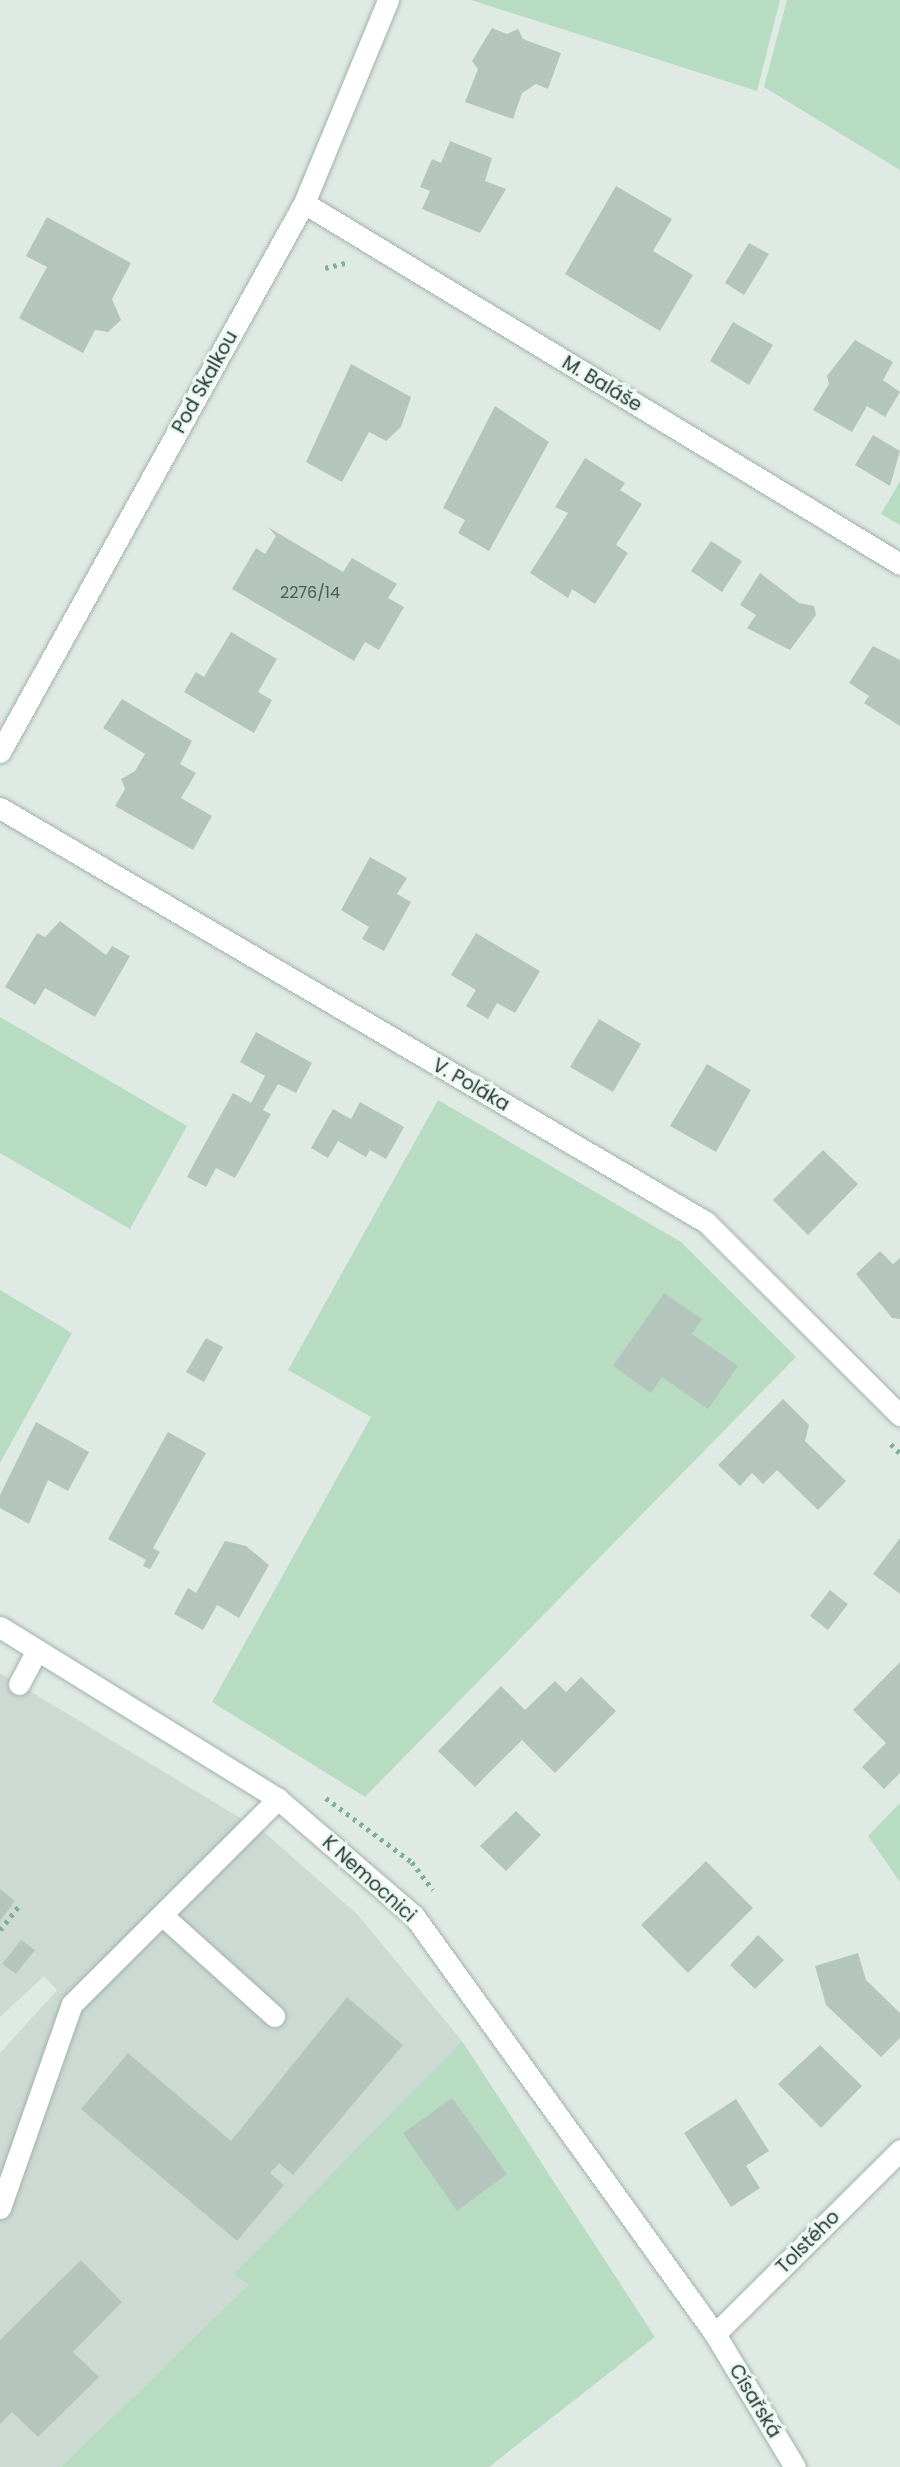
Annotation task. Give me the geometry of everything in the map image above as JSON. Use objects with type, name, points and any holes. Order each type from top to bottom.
[{"type":"street","name":"Pod Skalkou","points":[[0,752],[304,203],[388,0]]},
{"type":"street","name":"M. Baláše","points":[[304,203],[900,564]]},
{"type":"street","name":"V. Poláka","points":[[0,808],[706,1222],[900,1415]]},
{"type":"street","name":"K Nemocnici","points":[[0,1627],[278,1799],[414,1916],[715,2334]]},
{"type":"street","points":[[19,1684],[37,1650]]},
{"type":"street","points":[[0,2208],[72,2004],[278,1799]]},
{"type":"street","points":[[162,1915],[274,2016]]},
{"type":"street","name":"Tolstého","points":[[715,2334],[900,2150]]},
{"type":"street","name":"Císařská","points":[[715,2334],[795,2467]]},
{"type":"path","points":[[882,1435],[900,1453]]},
{"type":"path","points":[[0,1930],[20,1904]]},
{"type":"shaded area","points":[[0,1673],[265,1833],[357,1914],[462,2041],[235,2274],[248,2285],[61,2467],[0,2467],[0,2053],[57,1990],[44,1976],[0,2017]]},
{"type":"green space","points":[[471,0],[780,0],[757,91]]},
{"type":"green space","points":[[787,0],[900,0],[900,170],[764,87]]},
{"type":"green space","points":[[900,481],[900,525],[881,514]]},
{"type":"green space","points":[[0,1017],[187,1126],[130,1229],[0,1153]]},
{"type":"green space","points":[[438,1100],[681,1242],[796,1357],[365,1797],[212,1702],[371,1417],[288,1370]]},
{"type":"green space","points":[[0,1290],[72,1333],[0,1463]]},
{"type":"green space","points":[[900,1803],[900,1882],[868,1836]]},
{"type":"green space","points":[[462,2041],[655,2337],[489,2467],[61,2467],[248,2285],[234,2274]]},
{"type":"building","points":[[492,28],[507,34],[518,29],[523,39],[561,53],[548,89],[536,84],[522,93],[513,119],[465,102],[478,69],[472,61]]},
{"type":"building","points":[[450,141],[492,158],[485,181],[506,189],[480,233],[422,209],[430,191],[420,187],[432,159],[441,163]]},
{"type":"building","points":[[616,186],[672,219],[653,251],[693,275],[660,331],[565,274]]},
{"type":"building","points":[[47,217],[131,263],[112,299],[121,320],[108,332],[95,330],[83,353],[19,318],[47,267],[26,256]]},
{"type":"building","points":[[749,243],[769,254],[744,295],[725,283]]},
{"type":"building","points":[[733,322],[773,345],[749,385],[710,361]]},
{"type":"building","points":[[855,340],[893,362],[883,380],[900,392],[885,417],[867,406],[852,432],[813,410],[829,384],[827,376]]},
{"type":"building","points":[[351,364],[411,397],[401,427],[386,441],[369,432],[342,482],[306,462]]},
{"type":"building","points":[[495,406],[549,442],[489,551],[458,533],[465,520],[443,508]]},
{"type":"building","points":[[873,435],[900,451],[890,486],[855,465]]},
{"type":"building","points":[[585,458],[625,483],[620,490],[642,504],[616,545],[628,553],[595,604],[572,589],[568,598],[530,573],[568,513],[555,507]]},
{"type":"building","points":[[268,527],[343,572],[352,558],[397,584],[388,598],[404,607],[379,650],[365,642],[354,661],[232,589],[256,548],[265,554],[276,536]]},
{"type":"building","points":[[711,541],[742,561],[722,592],[691,571]]},
{"type":"building","points":[[760,573],[799,603],[814,606],[816,615],[790,650],[747,628],[756,615],[740,605]]},
{"type":"building","points":[[231,632],[277,659],[258,692],[272,700],[254,733],[184,692],[196,672],[204,677]]},
{"type":"building","points":[[873,646],[900,660],[900,726],[864,703],[869,696],[849,683]]},
{"type":"building","points":[[122,699],[192,741],[180,764],[196,773],[181,798],[212,816],[193,850],[115,806],[125,789],[121,779],[135,771],[145,754],[103,728]]},
{"type":"building","points":[[370,857],[407,878],[397,894],[411,902],[384,951],[362,939],[369,927],[341,910]]},
{"type":"building","points":[[60,921],[106,955],[112,946],[130,956],[95,1017],[45,988],[35,1005],[5,987],[37,933],[45,937]]},
{"type":"building","points":[[476,933],[540,971],[515,1013],[497,1003],[488,1019],[466,1006],[476,990],[451,975]]},
{"type":"building","points":[[599,1019],[641,1044],[613,1092],[570,1067]]},
{"type":"building","points":[[256,1032],[312,1063],[296,1093],[278,1084],[263,1110],[271,1114],[235,1178],[216,1168],[206,1187],[187,1177],[197,1158],[233,1093],[251,1103],[265,1076],[240,1062]]},
{"type":"building","points":[[707,1064],[751,1090],[716,1152],[670,1126]]},
{"type":"building","points":[[360,1102],[404,1127],[386,1159],[370,1150],[366,1157],[338,1141],[328,1158],[311,1148],[333,1109],[351,1119]]},
{"type":"building","points":[[823,1150],[858,1184],[808,1235],[773,1200]]},
{"type":"building","points":[[880,1251],[893,1264],[900,1258],[900,1319],[892,1318],[856,1274]]},
{"type":"building","points":[[664,1293],[702,1319],[692,1334],[738,1366],[708,1409],[662,1377],[651,1393],[613,1366]]},
{"type":"building","points":[[206,1338],[223,1347],[204,1382],[186,1372]]},
{"type":"building","points":[[783,1399],[809,1425],[805,1441],[846,1481],[818,1510],[777,1470],[763,1484],[752,1473],[740,1486],[718,1465]]},
{"type":"building","points":[[36,1422],[89,1452],[68,1491],[48,1480],[29,1524],[0,1508],[0,1495]]},
{"type":"building","points":[[168,1432],[206,1453],[153,1548],[160,1552],[150,1569],[143,1566],[146,1560],[108,1539]]},
{"type":"building","points":[[900,1538],[900,1594],[873,1574]]},
{"type":"building","points":[[225,1541],[246,1546],[269,1565],[239,1618],[217,1605],[203,1630],[174,1614],[188,1588],[196,1593]]},
{"type":"building","points":[[830,1590],[848,1604],[828,1630],[810,1616]]},
{"type":"building","points":[[900,1662],[900,1773],[884,1789],[862,1767],[886,1743],[853,1710]]},
{"type":"building","points":[[581,1677],[616,1711],[555,1773],[522,1740],[475,1787],[438,1751],[501,1686],[525,1710],[555,1681],[566,1692]]},
{"type":"building","points":[[516,1811],[541,1835],[506,1871],[480,1846]]},
{"type":"building","points":[[706,1861],[753,1908],[688,1973],[641,1925]]},
{"type":"building","points":[[0,1889],[15,1901],[0,1921]]},
{"type":"building","points":[[758,1935],[784,1960],[755,1989],[730,1965]]},
{"type":"building","points":[[21,1940],[35,1950],[16,1974],[2,1964]]},
{"type":"building","points":[[858,1953],[866,1980],[900,2013],[900,2038],[881,2057],[826,2005],[815,1966]]},
{"type":"building","points":[[347,1997],[403,2045],[293,2175],[279,2163],[270,2173],[284,2185],[237,2241],[81,2109],[128,2053],[231,2141]]},
{"type":"building","points":[[820,2045],[862,2086],[821,2128],[778,2084]]},
{"type":"building","points":[[452,2098],[507,2174],[457,2211],[403,2133]]},
{"type":"building","points":[[736,2099],[769,2151],[746,2166],[760,2188],[731,2207],[684,2133]]},
{"type":"building","points":[[81,2260],[122,2302],[73,2352],[99,2377],[38,2437],[12,2412],[0,2424],[0,2340]]}]
